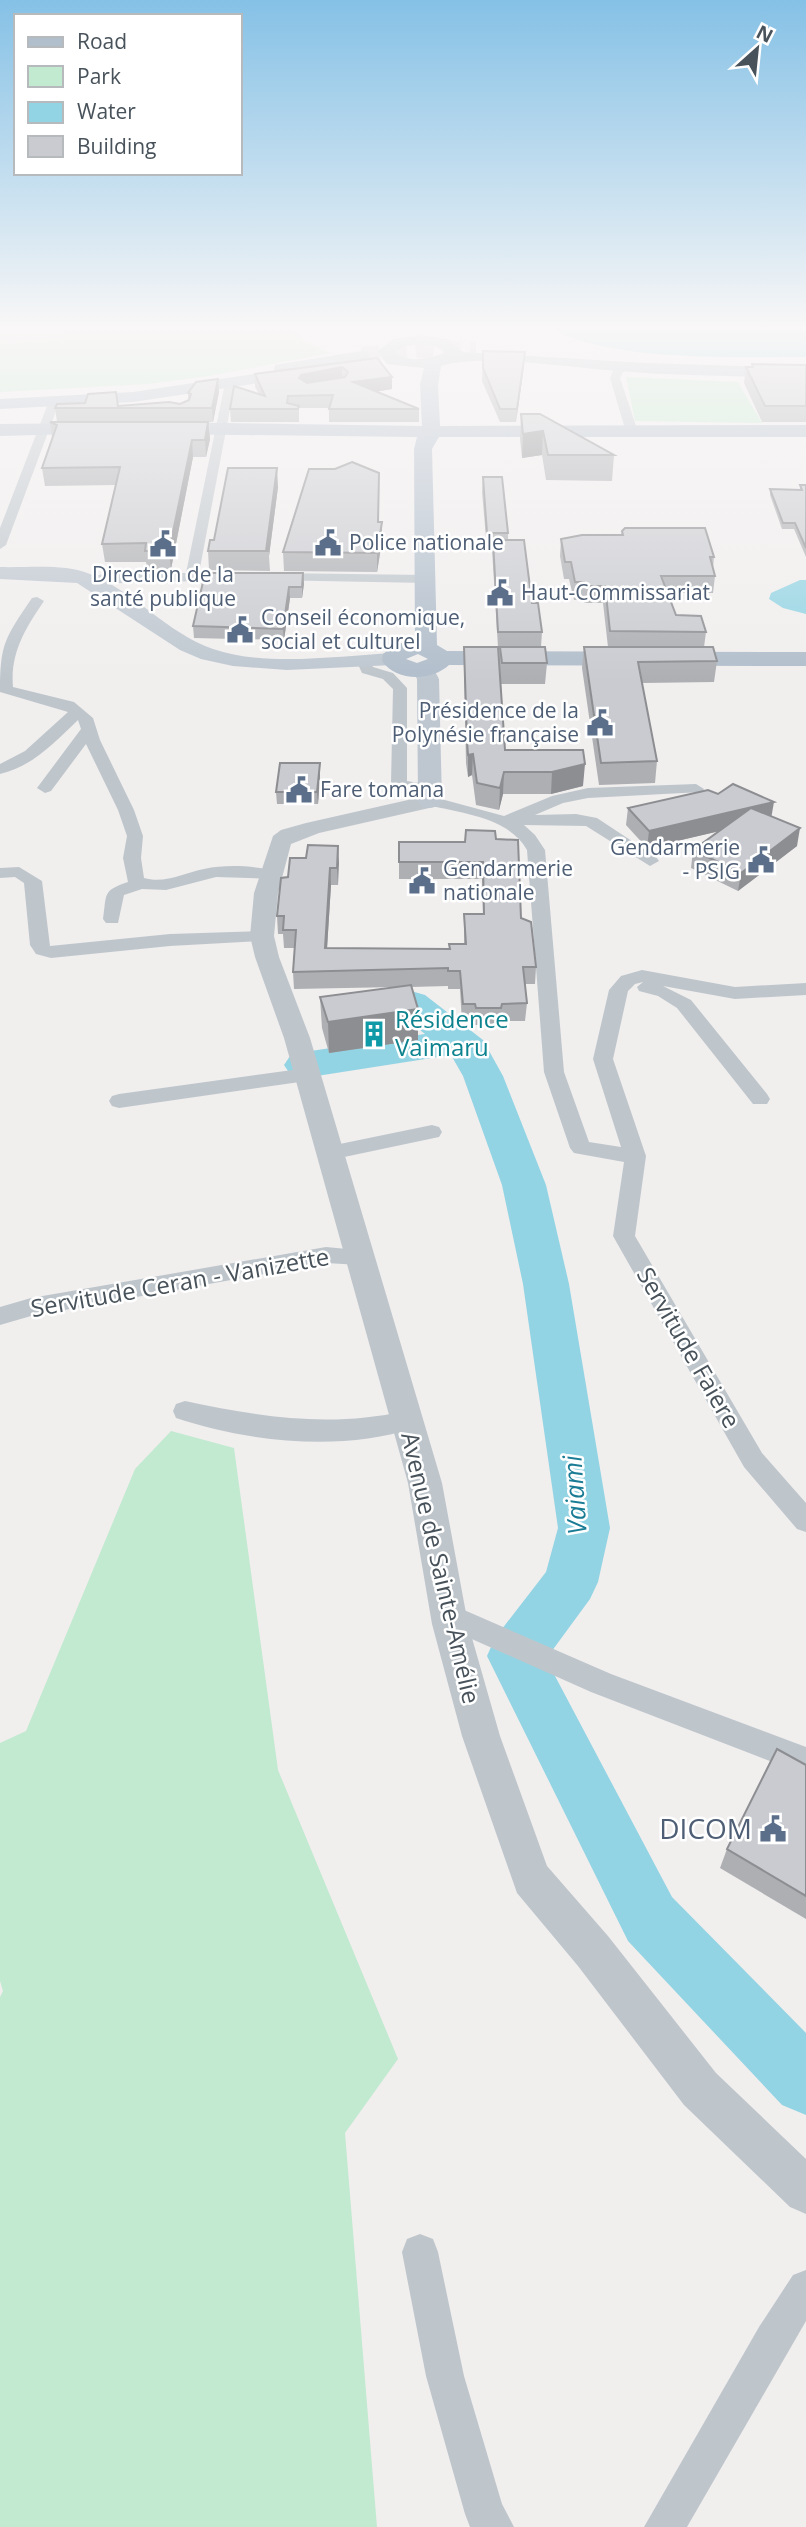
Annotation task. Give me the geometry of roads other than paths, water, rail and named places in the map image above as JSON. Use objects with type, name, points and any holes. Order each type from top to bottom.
[{"type":"main road","points":[[424,447],[430,795]]},
{"type":"main road","points":[[0,573],[72,576],[89,581],[184,645],[215,656],[242,661],[393,659],[400,650],[429,658],[806,659]]},
{"type":"street","points":[[0,545],[38,447]]},
{"type":"street","points":[[192,577],[218,447]]},
{"type":"street","points":[[89,581],[104,578],[192,577],[426,579]]},
{"type":"street","points":[[37,601],[10,640],[0,661],[6,690],[69,705],[85,718],[135,836],[132,858],[135,881],[164,886],[214,873],[246,872],[271,875]]},
{"type":"street","points":[[363,660],[367,670],[388,676],[398,683],[399,783],[506,821],[532,837],[536,849],[554,1072],[581,1148],[635,1156],[603,1059],[619,990],[628,980],[642,976],[735,993],[806,989]]},
{"type":"street","points":[[0,769],[8,768],[33,752],[74,716],[76,710]]},
{"type":"street","points":[[383,721],[428,722]]},
{"type":"street","points":[[46,788],[89,729]]},
{"type":"street","points":[[506,821],[558,799],[588,793],[696,789]]},
{"type":"street","name":"Avenue de Sainte-Amélie","points":[[430,795],[289,835],[281,841],[266,893],[262,936],[307,1075],[405,1421],[425,1482],[448,1615],[481,1737],[531,1879],[593,1951],[700,2089],[806,2191]]},
{"type":"street","points":[[506,821],[576,819],[591,822],[650,861]]},
{"type":"street","points":[[0,873],[19,872],[33,881],[40,944],[43,950],[51,952],[170,940],[262,936]]},
{"type":"street","points":[[112,919],[116,892],[141,883]]},
{"type":"street","points":[[619,990],[643,986],[665,992],[684,1004],[760,1099]]},
{"type":"street","points":[[119,1101],[307,1075]]},
{"type":"street","points":[[330,1153],[432,1132]]},
{"type":"street","name":"Servitude Faiere","points":[[635,1156],[624,1236],[752,1460],[806,1521]]},
{"type":"street","name":"Servitude Ceran - Vanizette","points":[[0,1316],[31,1307],[253,1266],[326,1255],[360,1257]]},
{"type":"street","points":[[185,1411],[273,1429],[312,1432],[360,1432],[405,1421]]},
{"type":"street","points":[[448,1615],[601,1683],[806,1761]]},
{"type":"street","points":[[420,2252],[444,2376],[485,2514],[495,2527]]},
{"type":"street","points":[[664,2527],[716,2444],[772,2340],[806,2288]]},
{"type":"water","points":[[806,580],[806,614],[783,608],[769,599],[771,593]]},
{"type":"waterway","name":"Vaiami","points":[[411,1003],[469,1049],[483,1076],[524,1185],[546,1284],[569,1425],[584,1528],[571,1582],[515,1656],[650,1919],[806,2081]]},
{"type":"waterway","points":[[304,1065],[458,1041]]},
{"type":"place","name":"Police nationale","points":[[328,543]]},
{"type":"place","name":"Direction de la santé publique","points":[[163,544]]},
{"type":"place","name":"Haut-Commissariat","points":[[500,593]]},
{"type":"place","name":"Conseil économique, social et culturel","points":[[240,630]]},
{"type":"place","name":"Présidence de la Polynésie française","points":[[600,723]]},
{"type":"place","name":"Fare tomana","points":[[299,790]]},
{"type":"place","name":"Gendarmerie - PSIG","points":[[761,860]]},
{"type":"place","name":"Gendarmerie nationale","points":[[422,881]]},
{"type":"place","name":"Résidence Vaimaru","points":[[374,1034]]},
{"type":"place","name":"DICOM","points":[[773,1829]]}]
